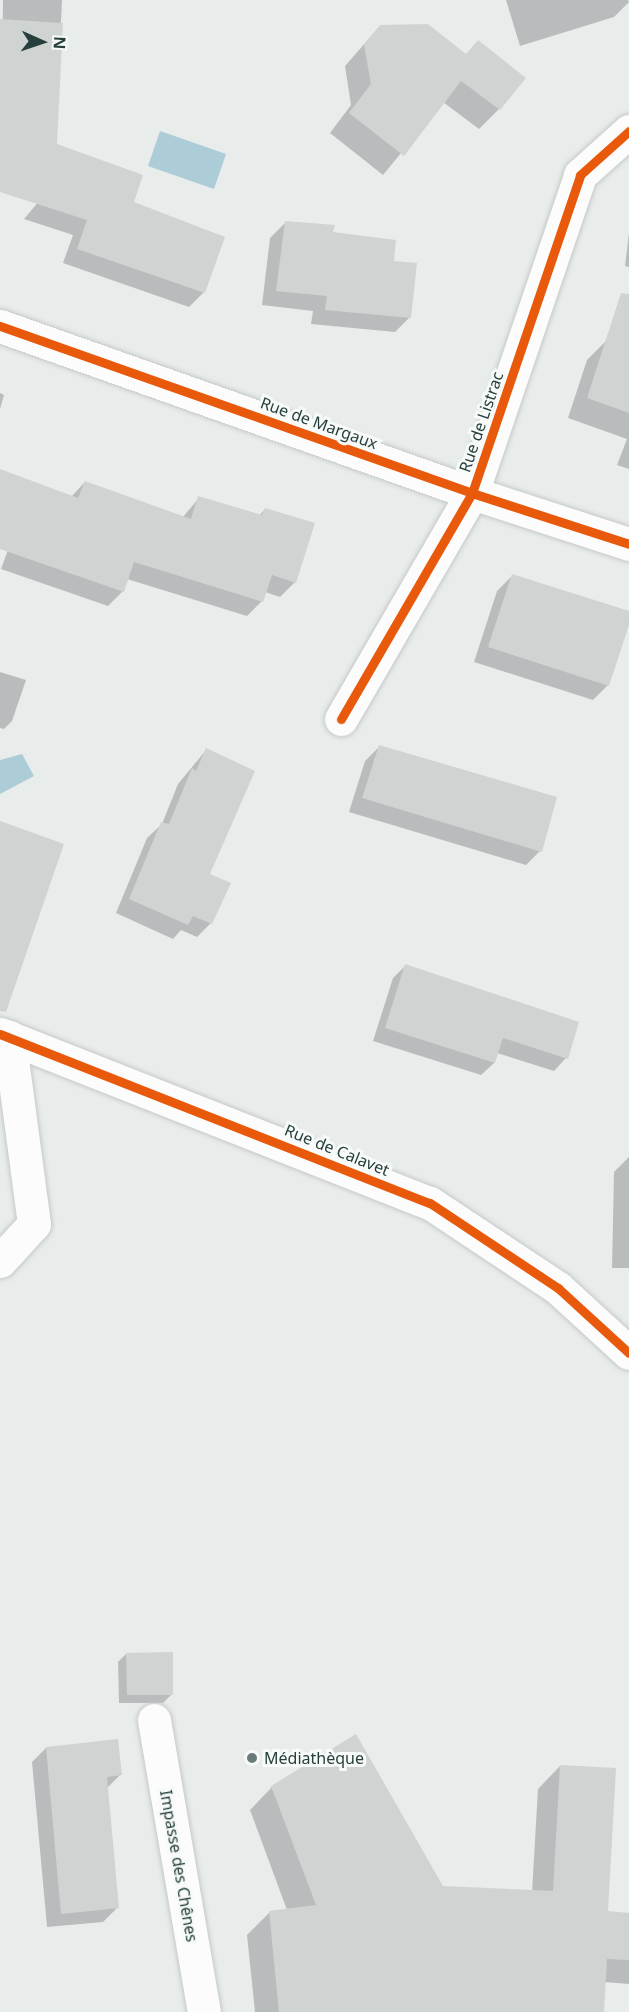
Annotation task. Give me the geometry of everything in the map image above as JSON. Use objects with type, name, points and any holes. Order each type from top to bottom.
[{"type":"street","name":"Rue de Listrac","points":[[341,719],[472,493],[580,175],[629,131]]},
{"type":"street","name":"Rue de Margaux","points":[[0,326],[472,493],[629,544]]},
{"type":"street","points":[[0,1261],[34,1224],[4,1035]]},
{"type":"street","name":"Rue de Calavet","points":[[4,1035],[430,1203],[558,1288],[629,1353]]},
{"type":"street","name":"Impasse des Chênes","points":[[154,1720],[204,2012]]},
{"type":"water","points":[[160,131],[226,154],[214,189],[148,166]]},
{"type":"water","points":[[22,754],[34,776],[0,794],[0,760]]},
{"type":"building","points":[[0,19],[63,23],[57,144],[143,175],[134,202],[225,237],[205,293],[77,249],[87,220],[0,192]]},
{"type":"building","points":[[428,24],[466,54],[478,40],[526,78],[500,110],[461,81],[404,156],[349,113],[371,84],[364,45],[380,25]]},
{"type":"building","points":[[285,221],[335,225],[333,232],[396,240],[394,261],[417,263],[411,318],[325,310],[327,296],[276,291]]},
{"type":"building","points":[[621,293],[629,294],[629,413],[587,398]]},
{"type":"building","points":[[0,469],[78,498],[85,481],[191,519],[198,496],[262,515],[265,508],[315,523],[296,583],[272,575],[263,602],[134,562],[124,592],[0,549]]},
{"type":"building","points":[[512,574],[629,611],[629,625],[609,686],[488,647]]},
{"type":"building","points":[[379,745],[557,797],[542,852],[362,798]]},
{"type":"building","points":[[206,748],[255,771],[210,874],[231,883],[212,924],[193,916],[188,925],[129,899],[161,822],[169,824],[192,768],[196,771]]},
{"type":"building","points":[[0,821],[64,844],[6,1012],[0,1011]]},
{"type":"building","points":[[405,964],[579,1022],[568,1059],[503,1038],[495,1063],[385,1028]]},
{"type":"building","points":[[173,1652],[173,1695],[127,1695],[126,1653]]},
{"type":"building","points":[[356,1734],[443,1886],[553,1891],[560,1765],[616,1768],[608,1911],[629,1913],[629,1960],[607,1959],[604,2012],[279,2012],[269,1911],[316,1905],[271,1786]]},
{"type":"building","points":[[118,1739],[122,1775],[107,1777],[119,1908],[61,1914],[46,1747]]},
{"type":"cycle path","points":[[341,719],[472,493],[580,175],[629,131]]},
{"type":"cycle path","points":[[0,326],[472,493],[629,544]]},
{"type":"cycle path","points":[[0,1034],[430,1203],[558,1288],[629,1353]]},
{"type":"place","name":"Médiathèque","points":[[252,1758]]}]
